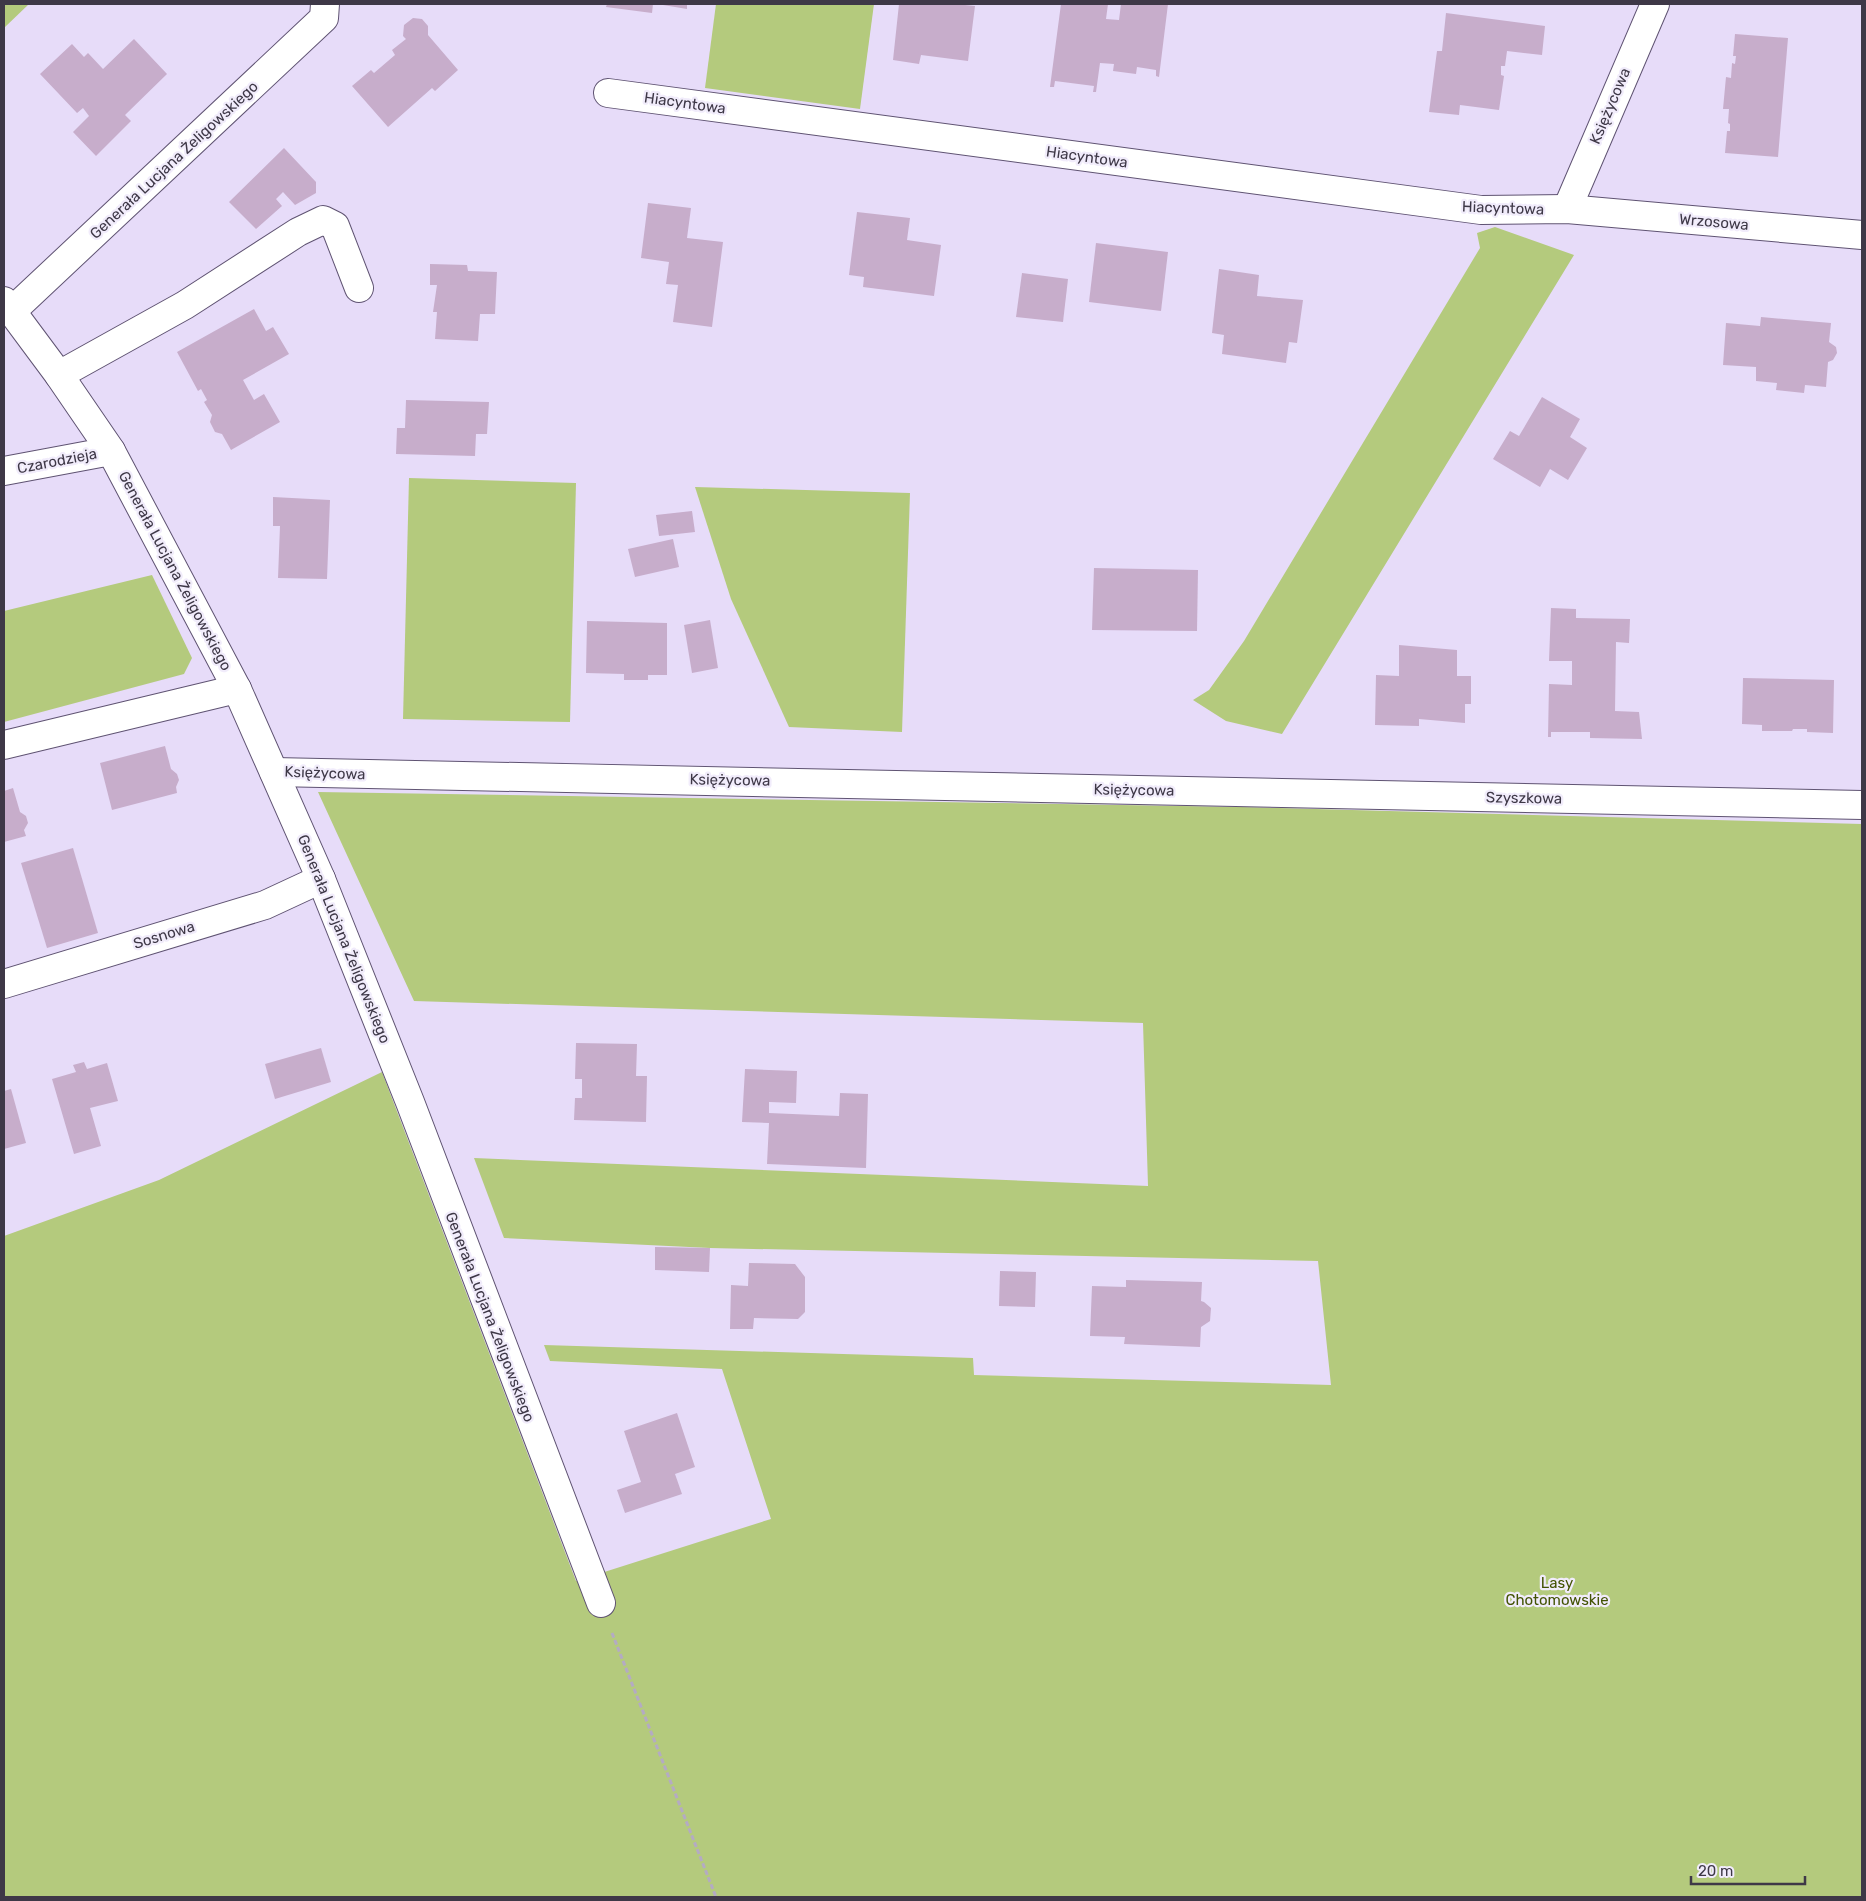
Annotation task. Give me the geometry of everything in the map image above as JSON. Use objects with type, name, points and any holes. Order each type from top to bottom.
[{"type":"street","name":"Generała Lucjana Żeligowskiego","points":[[325,4],[324,18],[8,306],[59,375],[110,451],[237,689],[321,879],[410,1102],[600,1604]]},
{"type":"street","name":"Księżycowa","points":[[1567,209],[1654,4]]},
{"type":"street","name":"Hiacyntowa","points":[[608,93],[1480,210],[1567,209]]},
{"type":"street","name":"Wrzosowa","points":[[1567,209],[1862,235]]},
{"type":"street","points":[[59,375],[185,305],[298,232],[323,220],[335,226],[359,288]]},
{"type":"street","name":"Czarodzieja","points":[[4,471],[110,451]]},
{"type":"street","points":[[4,745],[237,689]]},
{"type":"street","name":"Księżycowa","points":[[274,772],[1185,791]]},
{"type":"street","name":"Szyszkowa","points":[[1185,791],[1862,805]]},
{"type":"street","name":"Sosnowa","points":[[4,984],[265,905],[321,879]]},
{"type":"path","points":[[600,1604],[716,1897]]},
{"type":"green space","points":[[4,4],[29,4],[4,28]]},
{"type":"green space","points":[[716,4],[874,4],[860,109],[705,88]]},
{"type":"green space","points":[[1495,227],[1574,255],[1282,734],[1226,721],[1193,700],[1209,690],[1244,641],[1480,248],[1477,233]]},
{"type":"green space","points":[[409,478],[576,483],[570,722],[403,719]]},
{"type":"green space","points":[[695,487],[910,493],[902,732],[789,727],[731,599]]},
{"type":"green space","points":[[152,575],[192,658],[184,674],[4,722],[4,611]]},
{"type":"green space","name":"Lasy Chotomowskie","points":[[318,792],[1242,807],[1862,824],[1862,1897],[4,1897],[4,1236],[159,1180],[382,1072],[576,1581],[771,1519],[722,1369],[550,1361],[544,1345],[973,1358],[974,1375],[1331,1385],[1318,1261],[710,1248],[504,1238],[474,1158],[1148,1186],[1143,1023],[414,1001]]},
{"type":"building","points":[[607,4],[653,4],[652,13],[606,7]]},
{"type":"building","points":[[657,4],[687,4],[687,9]]},
{"type":"building","points":[[899,4],[975,6],[968,61],[921,55],[919,64],[893,60]]},
{"type":"building","points":[[1061,4],[1108,4],[1106,19],[1119,20],[1121,4],[1168,4],[1159,77],[1156,76],[1156,70],[1137,67],[1136,74],[1113,71],[1114,64],[1100,63],[1096,92],[1093,92],[1094,86],[1055,81],[1054,87],[1050,87]]},
{"type":"building","points":[[1446,13],[1545,26],[1542,55],[1507,51],[1505,66],[1501,66],[1501,75],[1504,76],[1499,110],[1460,105],[1459,115],[1429,112],[1437,51],[1442,51]]},
{"type":"building","points":[[413,18],[422,19],[428,26],[428,35],[458,70],[435,91],[432,88],[388,127],[352,86],[371,70],[374,73],[395,55],[392,50],[406,39],[403,36],[404,25]]},
{"type":"building","points":[[1735,34],[1788,38],[1778,157],[1725,153],[1727,131],[1730,131],[1730,124],[1728,123],[1729,109],[1723,109],[1726,77],[1731,78],[1732,63],[1735,64],[1736,56],[1733,56]]},
{"type":"building","points":[[134,39],[167,74],[125,115],[131,121],[96,156],[73,132],[89,116],[83,108],[77,113],[40,74],[72,44],[84,57],[88,53],[103,69]]},
{"type":"building","points":[[284,148],[316,182],[316,193],[295,205],[283,192],[276,199],[282,206],[256,229],[229,202]]},
{"type":"building","points":[[648,203],[691,208],[687,238],[723,242],[712,327],[673,322],[678,285],[666,284],[669,262],[641,258]]},
{"type":"building","points":[[857,212],[910,218],[907,240],[941,245],[934,296],[863,287],[864,277],[849,275]]},
{"type":"building","points":[[1096,243],[1168,252],[1161,311],[1089,302]]},
{"type":"building","points":[[430,264],[467,265],[468,271],[497,272],[495,314],[480,314],[478,341],[435,339],[437,312],[433,312],[437,285],[430,285]]},
{"type":"building","points":[[1219,269],[1259,275],[1257,296],[1303,300],[1297,343],[1289,342],[1286,363],[1222,354],[1224,335],[1212,333]]},
{"type":"building","points":[[1022,273],[1068,279],[1063,322],[1016,317]]},
{"type":"building","points":[[254,309],[266,331],[273,327],[289,354],[243,380],[254,400],[264,394],[280,422],[231,450],[222,434],[215,432],[210,422],[212,415],[204,402],[207,400],[201,389],[198,391],[177,352]]},
{"type":"building","points":[[1761,317],[1831,323],[1829,342],[1836,347],[1837,353],[1833,360],[1828,362],[1826,387],[1805,385],[1804,393],[1776,390],[1777,383],[1756,381],[1756,367],[1723,365],[1726,323],[1760,326]]},
{"type":"building","points":[[1542,397],[1580,419],[1570,437],[1587,448],[1568,480],[1550,469],[1540,487],[1493,459],[1510,431],[1519,436]]},
{"type":"building","points":[[406,400],[489,402],[487,434],[476,434],[475,456],[396,454],[397,428],[405,428]]},
{"type":"building","points":[[273,497],[330,500],[327,579],[278,578],[280,526],[273,526]]},
{"type":"building","points":[[692,511],[695,532],[659,536],[656,515]]},
{"type":"building","points":[[673,539],[679,567],[635,577],[628,549]]},
{"type":"building","points":[[1094,568],[1198,570],[1197,631],[1092,630]]},
{"type":"building","points":[[1551,608],[1576,609],[1576,618],[1630,619],[1629,643],[1616,642],[1615,711],[1639,712],[1642,739],[1590,738],[1590,732],[1551,732],[1551,737],[1548,737],[1549,684],[1572,685],[1572,661],[1549,661]]},
{"type":"building","points":[[710,620],[718,668],[692,673],[684,625]]},
{"type":"building","points":[[587,621],[667,623],[667,675],[648,675],[648,680],[624,680],[624,674],[586,673]]},
{"type":"building","points":[[1399,645],[1457,650],[1457,676],[1471,676],[1471,704],[1465,704],[1465,723],[1419,719],[1419,726],[1375,725],[1376,675],[1399,676]]},
{"type":"building","points":[[1743,678],[1834,680],[1833,733],[1807,732],[1807,729],[1762,731],[1762,725],[1742,724]]},
{"type":"building","points":[[165,746],[171,769],[177,774],[179,780],[176,787],[177,793],[112,810],[100,763]]},
{"type":"building","points":[[13,788],[20,812],[26,816],[28,823],[24,830],[26,836],[4,842],[4,791]]},
{"type":"building","points":[[73,848],[98,933],[47,948],[21,863]]},
{"type":"building","points":[[576,1043],[637,1044],[636,1076],[647,1076],[646,1122],[574,1120],[575,1098],[582,1098],[582,1079],[575,1079]]},
{"type":"building","points":[[321,1048],[331,1082],[275,1099],[265,1064]]},
{"type":"building","points":[[84,1062],[87,1069],[107,1063],[118,1101],[90,1108],[101,1146],[74,1154],[52,1079],[76,1072],[73,1065]]},
{"type":"building","points":[[745,1069],[797,1071],[796,1103],[769,1102],[769,1113],[839,1116],[840,1093],[868,1094],[866,1168],[767,1164],[769,1123],[742,1122]]},
{"type":"building","points":[[11,1089],[26,1143],[4,1149],[4,1091]]},
{"type":"building","points":[[655,1247],[710,1248],[709,1272],[655,1270]]},
{"type":"building","points":[[749,1263],[795,1264],[805,1277],[805,1312],[798,1319],[754,1318],[753,1329],[730,1329],[731,1285],[748,1286]]},
{"type":"building","points":[[1000,1271],[1036,1272],[1035,1307],[999,1306]]},
{"type":"building","points":[[1126,1280],[1202,1282],[1201,1301],[1211,1308],[1210,1321],[1201,1327],[1200,1347],[1124,1344],[1125,1337],[1090,1336],[1092,1286],[1126,1287]]},
{"type":"building","points":[[677,1413],[695,1467],[675,1474],[682,1494],[625,1513],[617,1490],[641,1482],[624,1431]]}]
